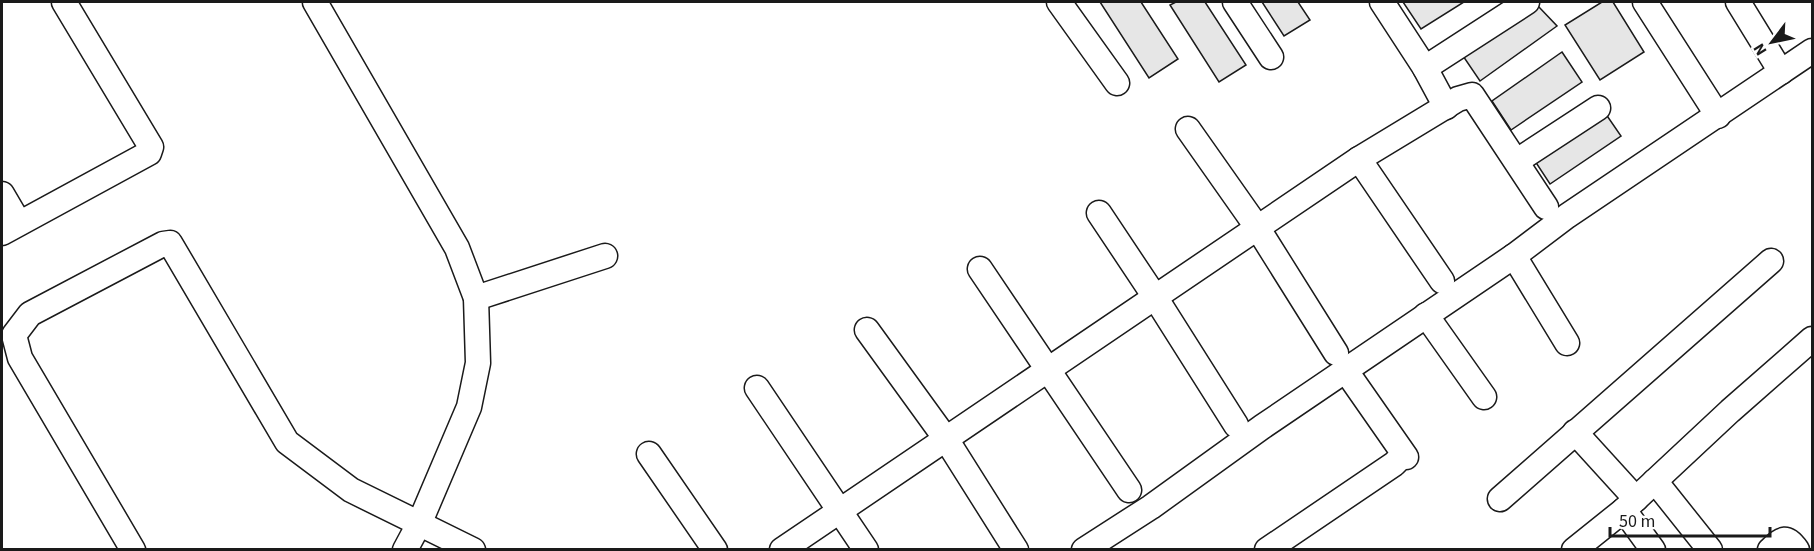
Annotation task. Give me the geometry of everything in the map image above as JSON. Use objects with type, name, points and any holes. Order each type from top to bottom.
[{"type":"street","points":[[2,194],[10,228],[149,153],[151,149],[64,2]]},
{"type":"street","points":[[315,2],[457,248],[476,298],[478,363],[469,407],[420,522],[405,549]]},
{"type":"street","points":[[1059,2],[1117,83]]},
{"type":"street","points":[[1235,2],[1271,57]]},
{"type":"street","points":[[1382,2],[1425,68],[1446,107]]},
{"type":"street","points":[[1425,68],[1527,2]]},
{"type":"street","points":[[1645,2],[1718,116]]},
{"type":"street","points":[[1738,2],[1781,72]]},
{"type":"street","points":[[1084,549],[1151,507],[1262,428],[1341,362],[1426,315],[1514,256],[1567,216],[1812,51]]},
{"type":"street","points":[[782,549],[1359,159],[1446,107],[1472,95],[1546,207]]},
{"type":"street","points":[[1517,161],[1598,108]]},
{"type":"street","points":[[1188,129],[1257,227],[1341,362],[1406,457],[1401,457],[1394,464],[1267,549]]},
{"type":"street","points":[[1359,159],[1443,281]]},
{"type":"street","points":[[1099,213],[1236,424]]},
{"type":"street","points":[[133,549],[20,358],[14,335],[30,314],[167,243],[172,244],[287,442],[351,490],[473,549]]},
{"type":"street","points":[[476,298],[605,256]]},
{"type":"street","points":[[1514,256],[1567,343]]},
{"type":"street","points":[[1500,499],[1772,261]]},
{"type":"street","points":[[980,269],[1129,490]]},
{"type":"street","points":[[1426,315],[1484,398]]},
{"type":"street","points":[[867,330],[946,439],[1016,549]]},
{"type":"street","points":[[1574,549],[1630,505],[1730,411],[1812,339]]},
{"type":"street","points":[[757,388],[866,549]]},
{"type":"street","points":[[1575,432],[1630,505],[1653,549]]},
{"type":"street","points":[[649,454],[715,549]]},
{"type":"street","points":[[1655,481],[1710,549]]},
{"type":"street","points":[[1770,549],[1780,540],[1786,539],[1797,549]]},
{"type":"building","points":[[1100,2],[1141,2],[1178,59],[1149,78]]},
{"type":"building","points":[[1176,2],[1205,2],[1246,65],[1219,82],[1170,5]]},
{"type":"building","points":[[1262,2],[1298,2],[1310,20],[1284,36]]},
{"type":"building","points":[[1403,2],[1464,2],[1421,29]]},
{"type":"building","points":[[1602,2],[1613,2],[1644,52],[1600,80],[1565,25]]},
{"type":"building","points":[[1538,6],[1557,26],[1480,81],[1461,53]]},
{"type":"building","points":[[1562,52],[1582,82],[1511,130],[1492,101]]},
{"type":"building","points":[[1601,107],[1621,136],[1550,184],[1531,155]]}]
